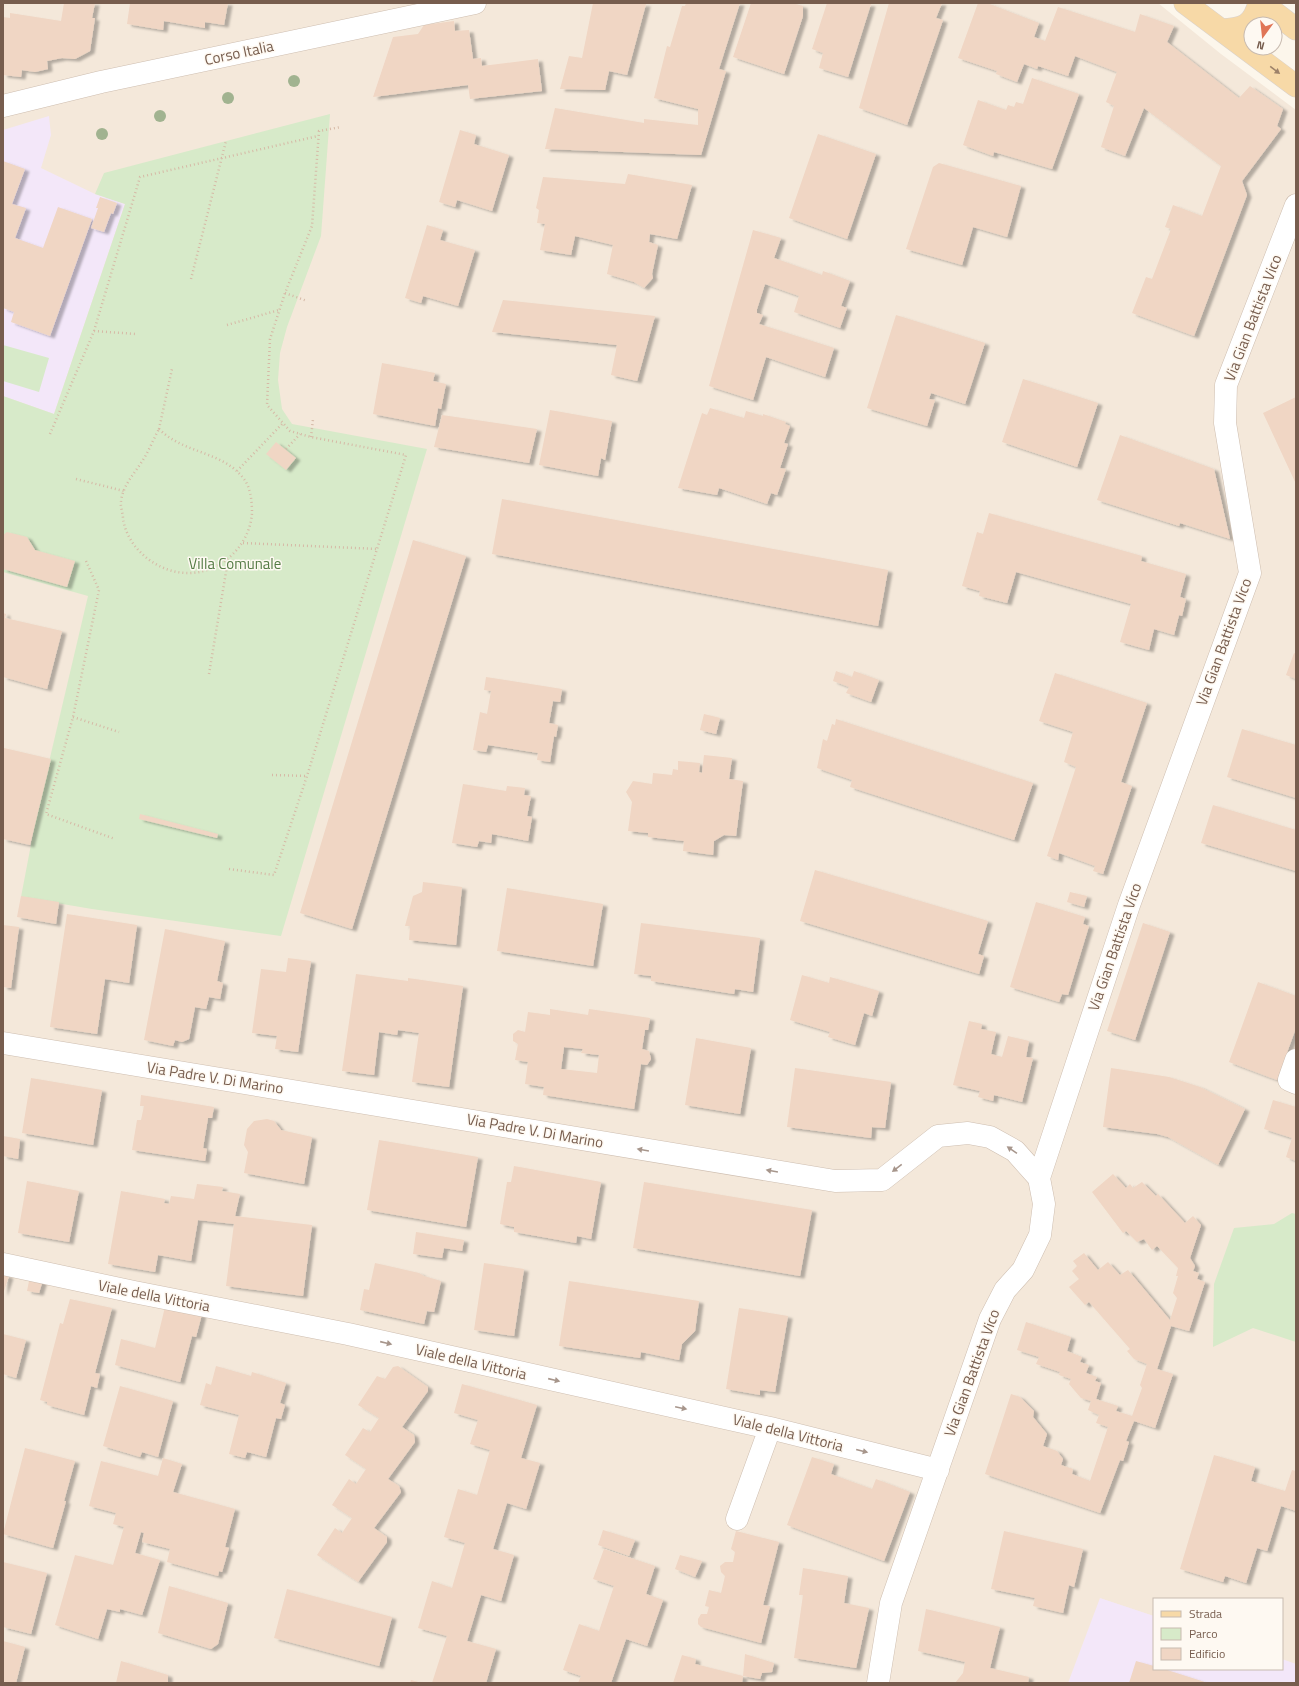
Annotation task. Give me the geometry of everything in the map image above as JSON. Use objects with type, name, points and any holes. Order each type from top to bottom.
[{"type":"main road","points":[[1185,3],[1201,10],[1221,30],[1296,86]]},
{"type":"main road","points":[[1221,30],[1233,30],[1247,25],[1260,3],[1296,29]]},
{"type":"street","name":"Corso Italia","points":[[3,106],[101,82],[475,3]]},
{"type":"street","name":"Via Gian Battista Vico","points":[[878,1683],[891,1603],[990,1319],[1005,1290],[1022,1270],[1040,1235],[1044,1204],[1039,1178],[1129,905],[1250,574],[1225,423],[1226,385],[1296,205]]},
{"type":"street","name":"Via Padre V. Di Marino","points":[[3,1043],[835,1181],[882,1180],[938,1136],[968,1133],[990,1137],[1015,1151],[1039,1178]]},
{"type":"street","points":[[1296,1060],[1289,1080],[1296,1083]]},
{"type":"street","name":"Viale della Vittoria","points":[[3,1264],[134,1292],[348,1334],[770,1428],[938,1470]]},
{"type":"street","points":[[737,1519],[770,1428]]},
{"type":"path","points":[[229,869],[274,875],[307,776],[406,455],[311,437],[290,431],[267,405],[270,339],[285,293],[312,226],[319,131],[341,127]]},
{"type":"path","points":[[50,434],[94,331],[140,177],[318,136]]},
{"type":"path","points":[[191,279],[226,141]]},
{"type":"path","points":[[285,293],[307,301]]},
{"type":"path","points":[[227,325],[279,310]]},
{"type":"path","points":[[94,331],[136,334]]},
{"type":"path","points":[[159,429],[168,438],[186,447],[229,464],[245,480],[252,501],[251,523],[243,543],[228,559],[210,570],[190,573],[170,570],[152,562],[133,545],[124,525],[121,501],[124,491],[128,480],[141,463],[159,429],[172,369]]},
{"type":"path","points":[[311,437],[313,419]]},
{"type":"path","points":[[237,472],[283,423]]},
{"type":"path","points":[[286,450],[300,434]]},
{"type":"path","points":[[76,479],[124,491]]},
{"type":"path","points":[[243,543],[378,549]]},
{"type":"path","points":[[210,674],[228,559]]},
{"type":"path","points":[[86,561],[99,590],[73,716],[46,814],[115,839]]},
{"type":"path","points":[[73,716],[119,732]]},
{"type":"path","points":[[272,775],[307,776]]},
{"type":"shaded area","points":[[3,3],[1158,3],[1221,54],[1296,110],[1296,1683],[3,1683]]},
{"type":"shaded area","points":[[49,116],[51,135],[41,168],[95,194],[125,204],[54,414],[3,396],[3,130]]},
{"type":"shaded area","points":[[1100,1598],[1153,1616],[1153,1670],[1283,1670],[1283,1659],[1296,1664],[1296,1683],[1068,1683]]},
{"type":"green space","name":"Villa Comunale","points":[[330,114],[321,236],[287,327],[280,353],[278,380],[282,409],[292,424],[427,449],[281,936],[92,909],[21,897],[37,813],[88,596],[3,572],[3,396],[54,414],[125,204],[95,194],[104,173]]},
{"type":"green space","points":[[3,345],[49,358],[39,392],[3,381]]},
{"type":"green space","points":[[1292,1213],[1296,1214],[1296,1342],[1253,1328],[1213,1347],[1214,1284],[1234,1228],[1274,1224]]},
{"type":"building","points":[[64,3],[95,3],[92,18],[95,18],[90,51],[75,59],[62,58],[47,61],[48,69],[35,72],[22,70],[21,77],[3,75],[3,17],[10,18],[10,13],[61,21]]},
{"type":"building","points":[[130,3],[228,3],[224,25],[205,22],[205,28],[164,21],[163,30],[127,24]]},
{"type":"building","points":[[593,3],[646,4],[627,75],[609,71],[605,90],[560,89],[569,56],[582,58]]},
{"type":"building","points":[[686,3],[740,3],[719,69],[726,71],[701,155],[545,149],[555,108],[644,123],[644,119],[698,125],[698,109],[654,98],[667,46],[670,47],[682,6],[685,6]]},
{"type":"building","points":[[751,3],[792,3],[803,6],[803,16],[784,74],[733,57]]},
{"type":"building","points":[[827,3],[871,4],[848,77],[819,68],[823,53],[812,49]]},
{"type":"building","points":[[889,3],[942,3],[936,18],[943,20],[907,125],[859,108]]},
{"type":"building","points":[[978,3],[987,3],[1039,23],[1034,37],[1045,41],[1058,7],[1135,32],[1140,14],[1174,26],[1167,42],[1239,98],[1250,86],[1283,109],[1277,126],[1281,129],[1242,181],[1247,195],[1194,336],[1132,313],[1146,277],[1152,279],[1171,229],[1165,227],[1173,205],[1202,216],[1221,166],[1144,108],[1125,156],[1101,147],[1114,106],[1106,102],[1117,72],[1075,56],[1068,76],[1038,66],[1037,69],[1024,64],[1017,82],[996,74],[997,71],[958,58]]},
{"type":"building","points":[[454,21],[455,31],[469,30],[473,59],[481,58],[482,66],[538,59],[542,91],[470,99],[468,85],[373,97],[393,37],[418,34],[424,25]]},
{"type":"building","points":[[1032,78],[1079,94],[1052,169],[994,152],[993,156],[963,145],[978,100],[1006,110],[1008,105],[1014,107],[1016,102],[1023,104]]},
{"type":"building","points":[[460,130],[476,135],[474,144],[509,155],[492,211],[457,200],[455,207],[439,202]]},
{"type":"building","points":[[818,134],[876,154],[847,239],[789,218]]},
{"type":"building","points":[[3,161],[25,169],[12,204],[26,208],[15,238],[43,248],[58,207],[92,219],[50,336],[11,322],[14,312],[3,308]]},
{"type":"building","points":[[939,163],[1021,186],[1007,237],[973,227],[962,265],[906,249],[933,167]]},
{"type":"building","points":[[628,174],[692,185],[677,239],[650,234],[649,242],[658,245],[652,274],[653,278],[644,288],[634,282],[607,274],[613,245],[575,236],[571,255],[540,250],[545,224],[537,223],[539,210],[536,208],[543,177],[625,184]]},
{"type":"building","points":[[100,197],[117,203],[113,214],[111,213],[104,232],[91,228]]},
{"type":"building","points":[[427,225],[443,230],[440,240],[475,250],[458,306],[423,296],[421,303],[405,298]]},
{"type":"building","points":[[753,230],[781,238],[774,258],[822,275],[823,271],[850,281],[841,306],[847,308],[840,328],[794,312],[799,296],[765,284],[757,309],[757,313],[763,315],[759,324],[834,348],[825,377],[766,357],[753,400],[709,386]]},
{"type":"building","points":[[503,300],[655,316],[637,381],[611,375],[617,345],[492,332]]},
{"type":"building","points":[[896,315],[985,343],[965,404],[931,393],[929,399],[935,400],[927,426],[867,408]]},
{"type":"building","points":[[382,363],[435,373],[433,381],[446,384],[441,409],[438,408],[435,426],[373,414]]},
{"type":"building","points":[[1023,379],[1098,403],[1077,467],[1002,442]]},
{"type":"building","points":[[1296,397],[1296,484],[1263,413]]},
{"type":"building","points":[[710,408],[744,418],[746,411],[763,416],[763,414],[786,422],[785,424],[790,426],[784,443],[788,444],[780,468],[786,469],[777,495],[771,493],[767,504],[719,488],[717,495],[678,488],[702,413],[707,415]]},
{"type":"building","points":[[550,410],[612,421],[605,460],[601,458],[598,476],[539,465]]},
{"type":"building","points":[[442,415],[537,429],[529,463],[434,447]]},
{"type":"building","points":[[1120,435],[1214,469],[1230,539],[1180,523],[1179,526],[1097,500]]},
{"type":"building","points":[[276,442],[296,458],[286,470],[266,454]]},
{"type":"building","points":[[502,499],[888,570],[878,626],[492,554]]},
{"type":"building","points":[[989,513],[1142,556],[1141,561],[1186,574],[1180,597],[1186,599],[1182,616],[1179,615],[1174,635],[1154,629],[1149,650],[1120,642],[1131,604],[1016,572],[1007,603],[979,596],[980,591],[962,586],[977,532],[983,534]]},
{"type":"building","points":[[7,532],[27,537],[35,550],[75,561],[67,587],[3,569],[3,535]]},
{"type":"building","points":[[413,540],[466,556],[352,929],[300,913]]},
{"type":"building","points":[[3,613],[6,614],[5,618],[62,631],[47,689],[3,677]]},
{"type":"building","points":[[1294,653],[1296,654],[1296,679],[1286,675]]},
{"type":"building","points":[[836,671],[852,677],[854,671],[879,680],[871,702],[846,693],[849,687],[833,681]]},
{"type":"building","points":[[1055,673],[1147,703],[1121,782],[1132,786],[1103,874],[1093,871],[1095,866],[1059,853],[1058,860],[1047,856],[1076,767],[1064,762],[1073,732],[1039,721]]},
{"type":"building","points":[[486,677],[562,689],[560,702],[553,701],[549,723],[558,725],[556,737],[554,736],[550,762],[537,760],[538,753],[488,745],[486,752],[473,750],[480,712],[487,714],[491,691],[484,690]]},
{"type":"building","points":[[704,714],[720,718],[716,734],[700,730]]},
{"type":"building","points":[[836,719],[1033,783],[1014,840],[850,787],[852,780],[817,768],[823,739],[827,741],[832,724],[835,725]]},
{"type":"building","points":[[1242,729],[1296,745],[1296,798],[1227,777]]},
{"type":"building","points":[[4,748],[51,759],[30,845],[3,839]]},
{"type":"building","points":[[704,755],[732,758],[729,779],[743,781],[736,836],[724,835],[714,841],[713,855],[683,851],[684,841],[648,837],[648,833],[628,831],[632,802],[626,792],[633,781],[652,784],[653,773],[672,775],[673,769],[678,770],[678,761],[700,763],[699,772],[702,773]]},
{"type":"building","points":[[463,784],[506,791],[507,786],[525,788],[524,795],[531,796],[527,816],[532,817],[528,841],[492,834],[491,843],[479,841],[477,847],[452,843]]},
{"type":"building","points":[[1213,805],[1296,830],[1296,871],[1201,843]]},
{"type":"building","points":[[140,814],[218,834],[217,838],[139,819]]},
{"type":"building","points":[[815,870],[988,921],[978,954],[984,956],[979,974],[800,921]]},
{"type":"building","points":[[423,882],[462,887],[456,945],[409,940],[410,926],[405,926],[413,896],[422,892]]},
{"type":"building","points":[[507,888],[603,904],[593,966],[497,951]]},
{"type":"building","points":[[1070,892],[1087,896],[1084,907],[1067,902]]},
{"type":"building","points":[[21,896],[59,902],[56,924],[17,917]]},
{"type":"building","points":[[1036,902],[1085,917],[1083,924],[1089,926],[1068,995],[1062,994],[1059,1002],[1010,987]]},
{"type":"building","points":[[67,914],[137,925],[129,983],[105,979],[97,1034],[50,1027]]},
{"type":"building","points":[[641,923],[760,938],[753,992],[735,989],[734,994],[651,981],[651,976],[634,974]]},
{"type":"building","points":[[1143,923],[1170,932],[1135,1040],[1107,1031]]},
{"type":"building","points":[[3,925],[19,927],[11,988],[3,987]]},
{"type":"building","points":[[165,929],[225,941],[217,981],[223,983],[220,999],[209,997],[206,1009],[195,1007],[189,1039],[182,1042],[175,1040],[173,1046],[144,1040]]},
{"type":"building","points":[[288,958],[311,961],[298,1052],[275,1049],[277,1036],[252,1033],[261,969],[286,972]]},
{"type":"building","points":[[356,974],[408,981],[408,978],[463,986],[449,1087],[412,1082],[419,1033],[398,1030],[397,1035],[379,1032],[374,1075],[342,1071]]},
{"type":"building","points":[[802,975],[829,983],[830,977],[879,991],[872,1016],[864,1013],[855,1045],[828,1037],[830,1032],[790,1020]]},
{"type":"building","points":[[1258,982],[1296,996],[1296,1028],[1277,1080],[1229,1062]]},
{"type":"building","points":[[550,1009],[588,1015],[589,1009],[650,1018],[648,1030],[645,1030],[642,1049],[649,1051],[651,1059],[647,1065],[641,1064],[634,1109],[543,1095],[544,1087],[525,1084],[528,1062],[515,1060],[518,1044],[513,1041],[513,1034],[518,1030],[525,1032],[528,1012],[550,1015]],"holes":[[[564,1047],[583,1049],[581,1053],[599,1055],[597,1073],[561,1069]]]},
{"type":"building","points":[[969,1021],[982,1024],[981,1029],[996,1032],[991,1054],[1002,1057],[1008,1036],[1029,1041],[1026,1057],[1033,1058],[1022,1102],[994,1095],[993,1101],[978,1097],[980,1091],[953,1085]]},
{"type":"building","points":[[696,1038],[751,1048],[740,1114],[685,1105]]},
{"type":"building","points":[[795,1068],[891,1082],[885,1128],[872,1127],[871,1138],[787,1127]]},
{"type":"building","points":[[1111,1068],[1169,1077],[1200,1087],[1245,1109],[1218,1165],[1168,1137],[1157,1134],[1103,1127]]},
{"type":"building","points":[[31,1078],[102,1090],[93,1145],[22,1133]]},
{"type":"building","points":[[141,1095],[214,1107],[212,1118],[208,1118],[203,1148],[207,1149],[205,1161],[132,1150],[137,1120],[141,1120],[144,1106],[140,1106]]},
{"type":"building","points":[[1273,1100],[1296,1107],[1296,1161],[1286,1157],[1292,1138],[1264,1129]]},
{"type":"building","points":[[267,1119],[274,1121],[281,1130],[312,1137],[304,1184],[244,1173],[248,1152],[244,1145],[247,1129],[254,1121]]},
{"type":"building","points":[[3,1136],[20,1139],[18,1159],[3,1156]]},
{"type":"building","points":[[379,1140],[478,1157],[466,1227],[367,1210]]},
{"type":"building","points":[[514,1166],[601,1182],[591,1239],[577,1236],[576,1243],[514,1232],[514,1227],[500,1224],[507,1182],[511,1182]]},
{"type":"building","points":[[1113,1174],[1126,1188],[1130,1184],[1133,1188],[1142,1182],[1156,1196],[1158,1194],[1185,1223],[1193,1216],[1201,1225],[1190,1258],[1195,1266],[1193,1271],[1199,1273],[1197,1279],[1205,1282],[1189,1331],[1171,1326],[1157,1369],[1173,1374],[1155,1428],[1134,1421],[1126,1441],[1129,1442],[1123,1461],[1120,1460],[1100,1513],[985,1474],[1011,1394],[1020,1397],[1034,1411],[1033,1417],[1047,1434],[1043,1446],[1057,1451],[1063,1459],[1061,1465],[1073,1469],[1072,1474],[1090,1481],[1108,1427],[1096,1423],[1099,1415],[1088,1410],[1091,1401],[1081,1398],[1069,1384],[1071,1379],[1059,1375],[1060,1372],[1036,1364],[1039,1357],[1017,1350],[1026,1322],[1071,1337],[1067,1351],[1082,1357],[1080,1362],[1089,1365],[1086,1373],[1097,1377],[1095,1381],[1101,1383],[1096,1399],[1118,1406],[1116,1411],[1132,1416],[1142,1388],[1140,1385],[1147,1364],[1134,1359],[1127,1351],[1130,1349],[1089,1302],[1085,1305],[1069,1287],[1079,1279],[1072,1271],[1077,1266],[1073,1261],[1084,1253],[1098,1270],[1108,1262],[1120,1275],[1128,1270],[1170,1320],[1177,1298],[1173,1293],[1178,1276],[1176,1276],[1178,1268],[1157,1246],[1152,1250],[1144,1239],[1137,1242],[1126,1231],[1123,1233],[1092,1192]]},
{"type":"building","points":[[27,1181],[79,1191],[69,1242],[18,1233]]},
{"type":"building","points":[[644,1182],[812,1210],[800,1276],[633,1248]]},
{"type":"building","points":[[197,1184],[223,1187],[222,1191],[240,1194],[235,1216],[312,1225],[303,1296],[226,1286],[234,1224],[198,1220],[191,1261],[158,1255],[155,1272],[108,1264],[121,1191],[165,1199],[164,1203],[169,1204],[171,1196],[194,1199]]},
{"type":"building","points":[[416,1232],[464,1240],[462,1251],[444,1248],[442,1258],[413,1254]]},
{"type":"building","points":[[375,1263],[419,1273],[441,1281],[434,1312],[427,1311],[424,1324],[360,1310],[364,1289],[369,1290]]},
{"type":"building","points":[[484,1263],[524,1269],[514,1336],[474,1330]]},
{"type":"building","points":[[3,1274],[9,1276],[3,1294]]},
{"type":"building","points":[[30,1276],[43,1280],[39,1293],[27,1291]]},
{"type":"building","points":[[569,1281],[699,1301],[695,1331],[682,1344],[679,1360],[641,1352],[640,1358],[559,1346]]},
{"type":"building","points":[[70,1299],[112,1308],[95,1373],[100,1374],[97,1388],[91,1386],[84,1415],[47,1405],[47,1402],[40,1400],[60,1323],[63,1324]]},
{"type":"building","points":[[165,1307],[202,1314],[196,1337],[192,1336],[180,1382],[115,1365],[121,1339],[155,1348]]},
{"type":"building","points":[[739,1308],[788,1316],[775,1392],[760,1390],[760,1395],[726,1389]]},
{"type":"building","points":[[3,1334],[26,1340],[16,1378],[3,1374]]},
{"type":"building","points":[[216,1366],[251,1376],[252,1372],[286,1383],[280,1403],[285,1405],[281,1419],[276,1418],[266,1457],[247,1452],[245,1458],[229,1454],[239,1415],[200,1405],[206,1383],[211,1385]]},
{"type":"building","points":[[398,1366],[428,1387],[428,1391],[402,1427],[414,1435],[415,1442],[388,1479],[399,1486],[401,1492],[374,1528],[387,1537],[387,1542],[358,1582],[317,1555],[335,1528],[342,1533],[352,1518],[332,1505],[349,1479],[356,1484],[366,1469],[345,1455],[363,1428],[370,1432],[379,1418],[358,1405],[377,1376],[385,1379],[393,1367]]},
{"type":"building","points":[[462,1384],[537,1405],[521,1458],[540,1463],[526,1509],[507,1503],[493,1549],[514,1555],[501,1601],[481,1595],[467,1641],[496,1649],[486,1683],[432,1683],[447,1636],[418,1628],[432,1581],[452,1588],[465,1543],[444,1537],[458,1489],[477,1495],[490,1450],[470,1444],[478,1420],[454,1413]]},
{"type":"building","points":[[120,1386],[173,1401],[158,1457],[142,1452],[140,1457],[103,1446]]},
{"type":"building","points":[[25,1448],[75,1461],[53,1548],[3,1534]]},
{"type":"building","points":[[1214,1455],[1255,1467],[1251,1481],[1285,1491],[1292,1470],[1296,1471],[1296,1511],[1281,1506],[1267,1551],[1257,1548],[1246,1583],[1225,1576],[1223,1582],[1180,1569]]},
{"type":"building","points":[[812,1457],[834,1464],[831,1474],[872,1489],[876,1479],[910,1492],[884,1561],[787,1525]]},
{"type":"building","points":[[163,1458],[182,1464],[173,1492],[235,1509],[225,1547],[229,1548],[222,1572],[219,1571],[218,1576],[167,1562],[170,1549],[142,1542],[144,1533],[141,1532],[135,1553],[160,1560],[142,1615],[120,1609],[120,1612],[107,1609],[98,1639],[55,1625],[75,1555],[113,1565],[124,1527],[113,1524],[116,1513],[89,1506],[101,1461],[158,1476]]},
{"type":"building","points":[[603,1530],[635,1540],[629,1556],[598,1545]]},
{"type":"building","points":[[736,1531],[779,1542],[763,1605],[770,1606],[761,1643],[701,1627],[698,1624],[698,1619],[701,1614],[707,1614],[709,1607],[705,1606],[709,1590],[721,1593],[725,1576],[721,1572],[720,1566],[725,1562],[733,1562],[735,1552],[731,1549]]},
{"type":"building","points":[[1004,1531],[1083,1549],[1074,1587],[1069,1585],[1063,1613],[1033,1606],[1035,1598],[991,1589]]},
{"type":"building","points":[[604,1549],[655,1566],[646,1594],[663,1600],[647,1646],[626,1639],[611,1683],[578,1683],[581,1676],[563,1670],[579,1624],[599,1631],[614,1586],[593,1579]]},
{"type":"building","points":[[680,1555],[702,1561],[695,1577],[675,1569]]},
{"type":"building","points":[[3,1562],[47,1573],[31,1634],[3,1627]]},
{"type":"building","points":[[803,1568],[848,1576],[844,1603],[869,1608],[856,1668],[794,1658],[803,1595],[799,1595]]},
{"type":"building","points":[[169,1586],[228,1603],[218,1644],[211,1649],[158,1633]]},
{"type":"building","points":[[287,1589],[392,1617],[379,1666],[274,1638]]},
{"type":"building","points":[[926,1609],[1000,1627],[990,1668],[1029,1677],[1028,1683],[955,1683],[963,1673],[965,1662],[918,1651]]},
{"type":"building","points":[[3,1641],[25,1647],[16,1683],[3,1683]]},
{"type":"building","points":[[745,1654],[774,1663],[772,1672],[762,1673],[760,1679],[743,1676]]},
{"type":"building","points":[[682,1655],[696,1659],[695,1664],[743,1676],[742,1683],[673,1683]]},
{"type":"building","points":[[121,1661],[168,1675],[168,1683],[116,1683]]},
{"type":"building","points":[[1136,1661],[1153,1666],[1153,1670],[1167,1670],[1208,1683],[1129,1683]]},
{"type":"building","points":[[411,1680],[422,1683],[410,1683]]}]
